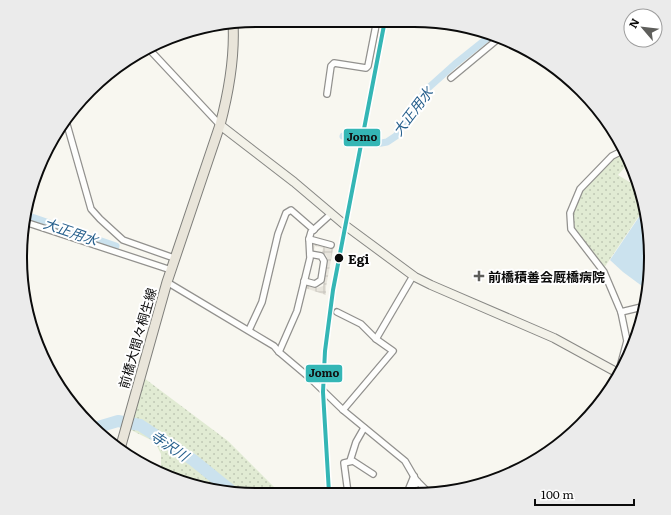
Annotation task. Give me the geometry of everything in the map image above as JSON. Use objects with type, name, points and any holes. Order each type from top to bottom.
[{"type":"main road","name":"前橋大間々桐生線","points":[[122,443],[172,264],[220,125],[227,99],[233,64],[233,28]]},
{"type":"street","points":[[327,94],[331,66],[334,63],[366,68],[368,66],[376,27]]},
{"type":"street","points":[[451,78],[495,42]]},
{"type":"street","points":[[152,53],[220,125],[294,182],[330,214],[413,276],[554,338],[614,371]]},
{"type":"street","points":[[68,127],[91,209],[123,240],[172,264]]},
{"type":"street","points":[[618,153],[612,156],[580,189],[570,213],[571,229],[604,272],[621,312],[627,341],[625,348]]},
{"type":"street","points":[[249,330],[262,302],[277,235],[286,213],[291,210],[314,230]]},
{"type":"street","points":[[279,352],[297,311],[310,258],[309,239],[311,232],[330,214]]},
{"type":"street","points":[[30,223],[172,264]]},
{"type":"street","points":[[309,239],[332,245]]},
{"type":"street","points":[[304,281],[315,284],[321,280],[324,261],[321,256],[310,254]]},
{"type":"street","points":[[376,339],[413,276]]},
{"type":"street","points":[[167,282],[274,346],[343,410],[405,461],[415,478],[424,488]]},
{"type":"street","points":[[621,312],[638,308]]},
{"type":"street","points":[[337,312],[361,324],[376,339],[393,351],[343,410]]},
{"type":"street","points":[[350,461],[356,442],[364,428]]},
{"type":"street","points":[[347,488],[344,463],[353,460],[373,474]]},
{"type":"street","points":[[410,488],[415,478]]},
{"type":"street","points":[[413,488],[415,478]]},
{"type":"green space","points":[[619,154],[620,156],[625,167],[618,175],[632,184],[640,214],[604,268],[573,229],[573,212],[582,190],[613,157]]},
{"type":"green space","points":[[144,378],[228,441],[275,488],[242,488],[213,484],[183,476],[161,466],[161,454],[155,442],[131,430]]},
{"type":"shaded area","points":[[312,243],[334,244],[326,287],[326,295],[305,288],[308,285],[317,288],[323,286],[328,260],[326,255],[322,253],[323,248],[315,246],[314,250],[312,249]]},
{"type":"water","points":[[640,215],[644,242],[644,273],[642,286],[610,260]]},
{"type":"waterway","name":"大正用水","points":[[343,136],[376,144],[387,142],[396,136],[426,90],[487,39]]},
{"type":"waterway","name":"大正用水","points":[[30,217],[116,246]]},
{"type":"waterway","name":"寺沢川","points":[[101,426],[118,421],[140,425],[193,460],[225,486]]},
{"type":"transit line","name":"Jomo","points":[[329,488],[323,392],[325,351],[333,290],[384,27]]},
{"type":"place","name":"Egi","points":[[339,258]]},
{"type":"place","name":"前橋積善会厩橋病院","points":[[479,276]]}]
